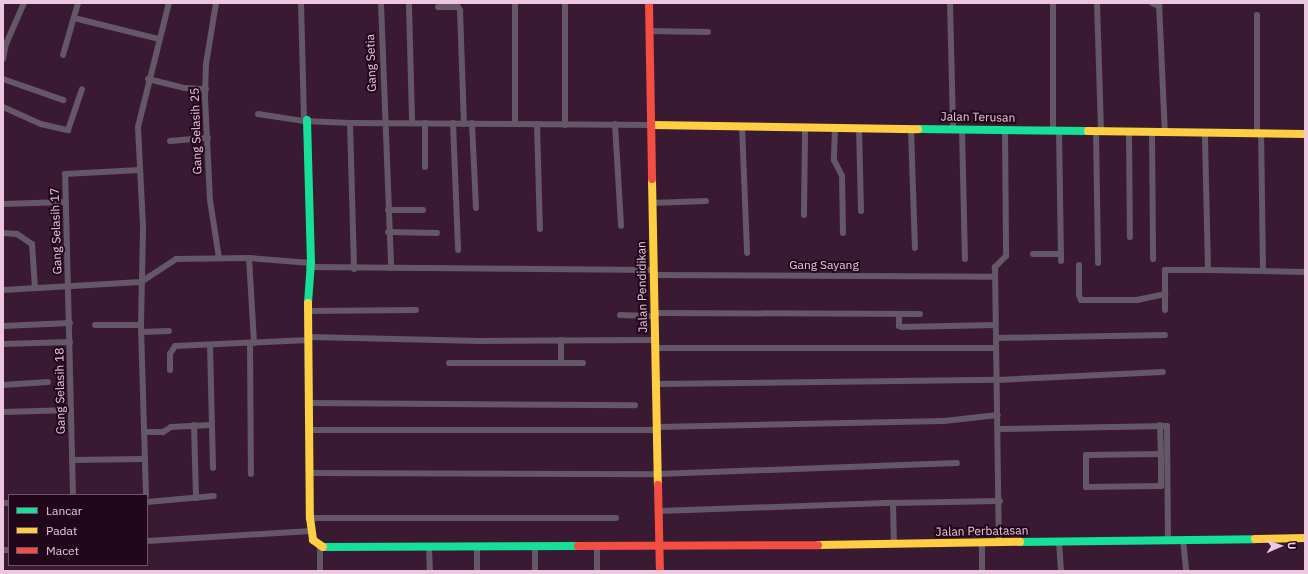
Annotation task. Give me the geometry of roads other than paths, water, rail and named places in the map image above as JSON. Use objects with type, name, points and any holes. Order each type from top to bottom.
[{"type":"street","points":[[3,59],[6,44],[24,3]]},
{"type":"street","points":[[63,56],[78,3]]},
{"type":"street","points":[[146,494],[141,329],[143,226],[138,122],[169,3]]},
{"type":"street","name":"Gang Selasih 25","points":[[216,3],[206,64],[206,89],[210,200],[219,258]]},
{"type":"street","points":[[301,3],[310,265],[308,311],[310,518],[313,540],[320,547],[320,571]]},
{"type":"street","name":"Gang Setia","points":[[381,3],[388,232],[391,268]]},
{"type":"street","points":[[515,3],[515,124]]},
{"type":"street","points":[[565,3],[565,125]]},
{"type":"street","name":"Jalan Pendidikan","points":[[649,3],[660,571]]},
{"type":"street","points":[[950,3],[953,129]]},
{"type":"street","points":[[1053,3],[1061,261]]},
{"type":"street","points":[[1097,3],[1099,131],[1098,263]]},
{"type":"street","points":[[1152,3],[1159,4],[1165,133]]},
{"type":"street","points":[[409,5],[412,123]]},
{"type":"street","points":[[438,7],[458,7],[460,10],[464,124]]},
{"type":"street","points":[[1257,15],[1263,271]]},
{"type":"street","points":[[74,18],[159,39]]},
{"type":"street","points":[[649,31],[708,32]]},
{"type":"street","points":[[3,78],[63,100]]},
{"type":"street","points":[[148,80],[180,88],[206,89]]},
{"type":"street","points":[[3,107],[41,124],[68,130],[82,89]]},
{"type":"street","points":[[258,114],[306,120],[350,123],[384,122],[453,124],[652,125]]},
{"type":"street","points":[[350,123],[354,269]]},
{"type":"street","points":[[425,123],[425,166]]},
{"type":"street","points":[[472,123],[476,208]]},
{"type":"street","points":[[453,124],[458,250]]},
{"type":"street","points":[[538,124],[540,229]]},
{"type":"street","points":[[615,124],[621,226]]},
{"type":"street","name":"Jalan Terusan","points":[[652,125],[1305,134]]},
{"type":"street","points":[[742,126],[747,253]]},
{"type":"street","points":[[804,215],[805,127]]},
{"type":"street","points":[[835,128],[834,160],[842,176],[843,233]]},
{"type":"street","points":[[859,128],[861,211]]},
{"type":"street","points":[[911,129],[915,248]]},
{"type":"street","points":[[962,129],[966,259]]},
{"type":"street","points":[[999,542],[1000,501],[995,267],[1006,256],[1005,130]]},
{"type":"street","points":[[1128,132],[1130,237]]},
{"type":"street","points":[[1152,133],[1153,259]]},
{"type":"street","points":[[1204,133],[1208,270]]},
{"type":"street","points":[[170,141],[208,138]]},
{"type":"street","name":"Gang Selasih 17","points":[[69,286],[65,174],[140,170]]},
{"type":"street","points":[[652,203],[706,201]]},
{"type":"street","points":[[3,204],[66,202]]},
{"type":"street","points":[[388,210],[423,210]]},
{"type":"street","points":[[388,232],[437,233]]},
{"type":"street","points":[[3,233],[17,234],[32,244],[35,288]]},
{"type":"street","points":[[1033,254],[1061,254]]},
{"type":"street","name":"Gang Sayang","points":[[142,282],[172,260],[219,258],[249,258],[354,269],[391,268],[995,277]]},
{"type":"street","points":[[249,258],[252,343],[251,474]]},
{"type":"street","points":[[1079,265],[1079,296],[1081,300],[1137,300],[1165,294]]},
{"type":"street","points":[[1166,310],[1166,270],[1305,272]]},
{"type":"street","points":[[3,290],[142,282]]},
{"type":"street","name":"Gang Selasih 18","points":[[69,286],[73,494]]},
{"type":"street","points":[[308,311],[416,310]]},
{"type":"street","points":[[899,314],[899,326],[902,327],[996,325]]},
{"type":"street","points":[[620,315],[920,314]]},
{"type":"street","points":[[3,326],[70,323]]},
{"type":"street","points":[[95,325],[169,331]]},
{"type":"street","points":[[996,338],[1165,335]]},
{"type":"street","points":[[170,370],[172,348],[309,339],[480,341],[561,340],[655,344],[996,348]]},
{"type":"street","points":[[561,340],[562,363]]},
{"type":"street","points":[[3,344],[70,342]]},
{"type":"street","points":[[210,345],[212,468]]},
{"type":"street","points":[[448,363],[583,362]]},
{"type":"street","points":[[656,384],[997,380],[1163,372]]},
{"type":"street","points":[[3,385],[48,382]]},
{"type":"street","points":[[310,403],[635,404]]},
{"type":"street","points":[[3,412],[71,410]]},
{"type":"street","points":[[309,430],[657,428],[944,421],[998,415]]},
{"type":"street","points":[[144,432],[163,432],[169,427],[211,425]]},
{"type":"street","points":[[1160,425],[1161,454],[1161,486],[1086,487],[1086,455],[1161,454]]},
{"type":"street","points":[[194,426],[196,498]]},
{"type":"street","points":[[998,429],[1167,426],[1168,540]]},
{"type":"street","points":[[72,460],[145,459]]},
{"type":"street","points":[[309,473],[658,474],[956,463]]},
{"type":"street","points":[[148,502],[214,496]]},
{"type":"street","points":[[659,511],[1000,501]]},
{"type":"street","points":[[893,503],[894,544]]},
{"type":"street","points":[[310,518],[616,518]]},
{"type":"street","points":[[148,541],[311,531]]},
{"type":"street","name":"Jalan Perbatasan","points":[[320,547],[660,547],[1305,538]]},
{"type":"street","points":[[1183,540],[1186,571]]},
{"type":"street","points":[[1059,542],[1061,571]]},
{"type":"street","points":[[982,543],[982,571]]},
{"type":"street","points":[[429,546],[430,571]]},
{"type":"street","points":[[477,546],[478,571]]},
{"type":"street","points":[[535,547],[535,571]]},
{"type":"street","points":[[597,547],[598,571]]}]
